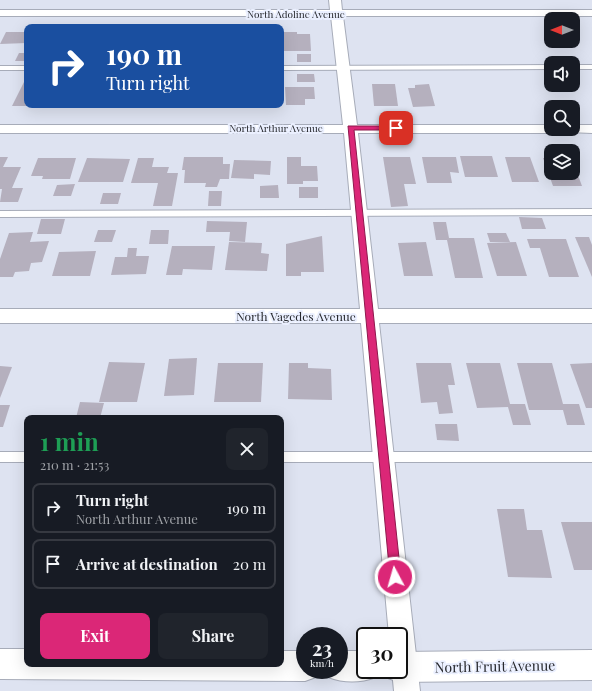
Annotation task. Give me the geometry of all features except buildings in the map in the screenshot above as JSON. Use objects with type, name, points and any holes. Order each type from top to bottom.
[{"type":"street","name":"North Adoline Avenue","points":[[0,13],[335,7],[592,13]]},
{"type":"street","points":[[335,7],[359,213],[399,627]]},
{"type":"street","name":"North Arthur Avenue","points":[[0,129],[544,129]]},
{"type":"street","points":[[580,129],[592,129]]},
{"type":"street","name":"North Vagedes Avenue","points":[[0,316],[592,316]]},
{"type":"street","points":[[0,664],[24,664]]},
{"type":"street","name":"North Fruit Avenue","points":[[408,675],[592,665]]},
{"type":"street","points":[[284,666],[296,666]]},
{"type":"lane","points":[[284,68],[544,67]]},
{"type":"lane","points":[[580,67],[592,67]]},
{"type":"lane","points":[[0,68],[24,68]]},
{"type":"lane","points":[[0,214],[592,212]]},
{"type":"lane","points":[[0,457],[24,457]]},
{"type":"lane","points":[[284,457],[592,457]]},
{"type":"route","points":[[395,577],[350,128],[396,128]]}]
